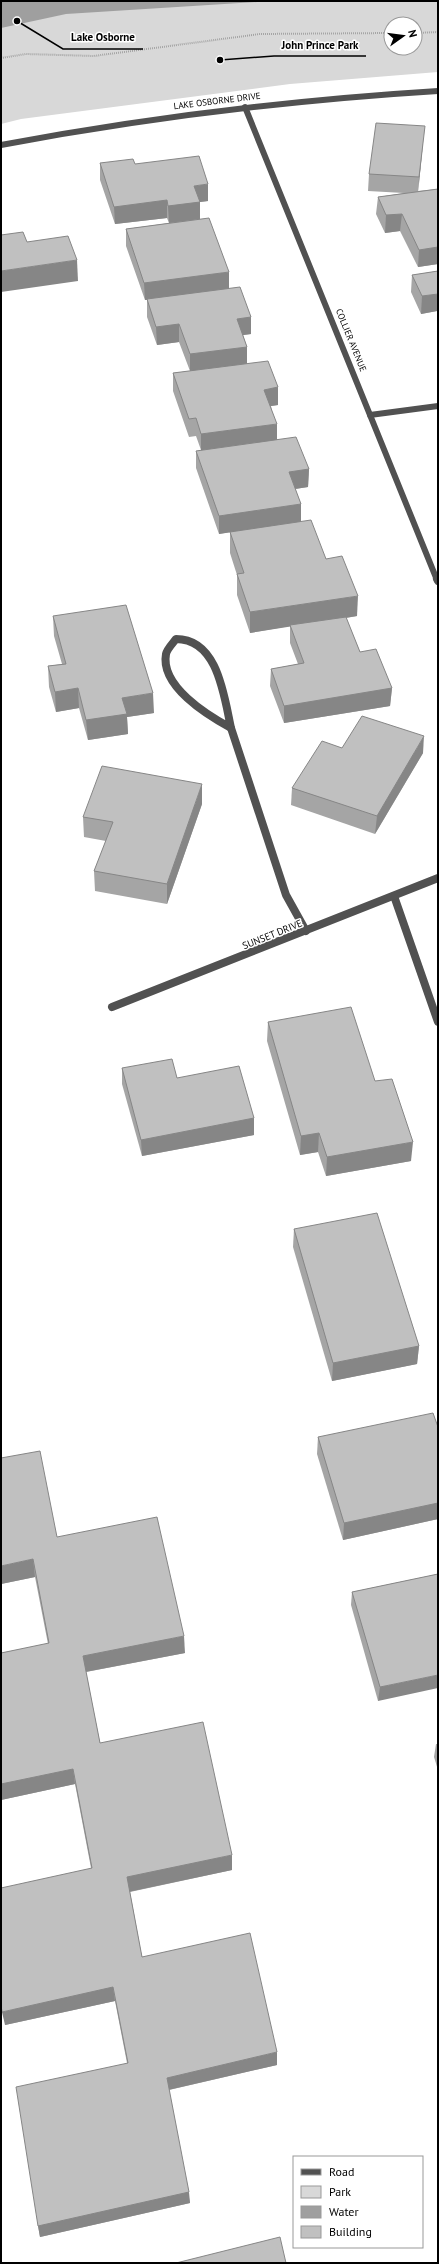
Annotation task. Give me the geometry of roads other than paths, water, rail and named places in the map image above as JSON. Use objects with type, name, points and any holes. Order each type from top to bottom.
[{"type":"street","name":"LAKE OSBORNE DRIVE","points":[[1,145],[90,128],[245,106],[438,91]]},
{"type":"street","name":"COLLIER AVENUE","points":[[245,106],[438,581]]},
{"type":"street","points":[[370,415],[438,406]]},
{"type":"street","points":[[232,728],[206,715],[180,690],[166,672],[166,653],[176,639],[190,640],[205,651],[218,677],[255,805],[286,895],[306,930]]},
{"type":"street","name":"SUNSET DRIVE","points":[[112,1007],[438,878]]},
{"type":"street","points":[[394,896],[438,1022]]},
{"type":"water","points":[[1,1],[272,1],[66,14],[1,28]]},
{"type":"place","name":"Lake Osborne","points":[[17,21]]},
{"type":"place","name":"John Prince Park","points":[[220,60]]}]
